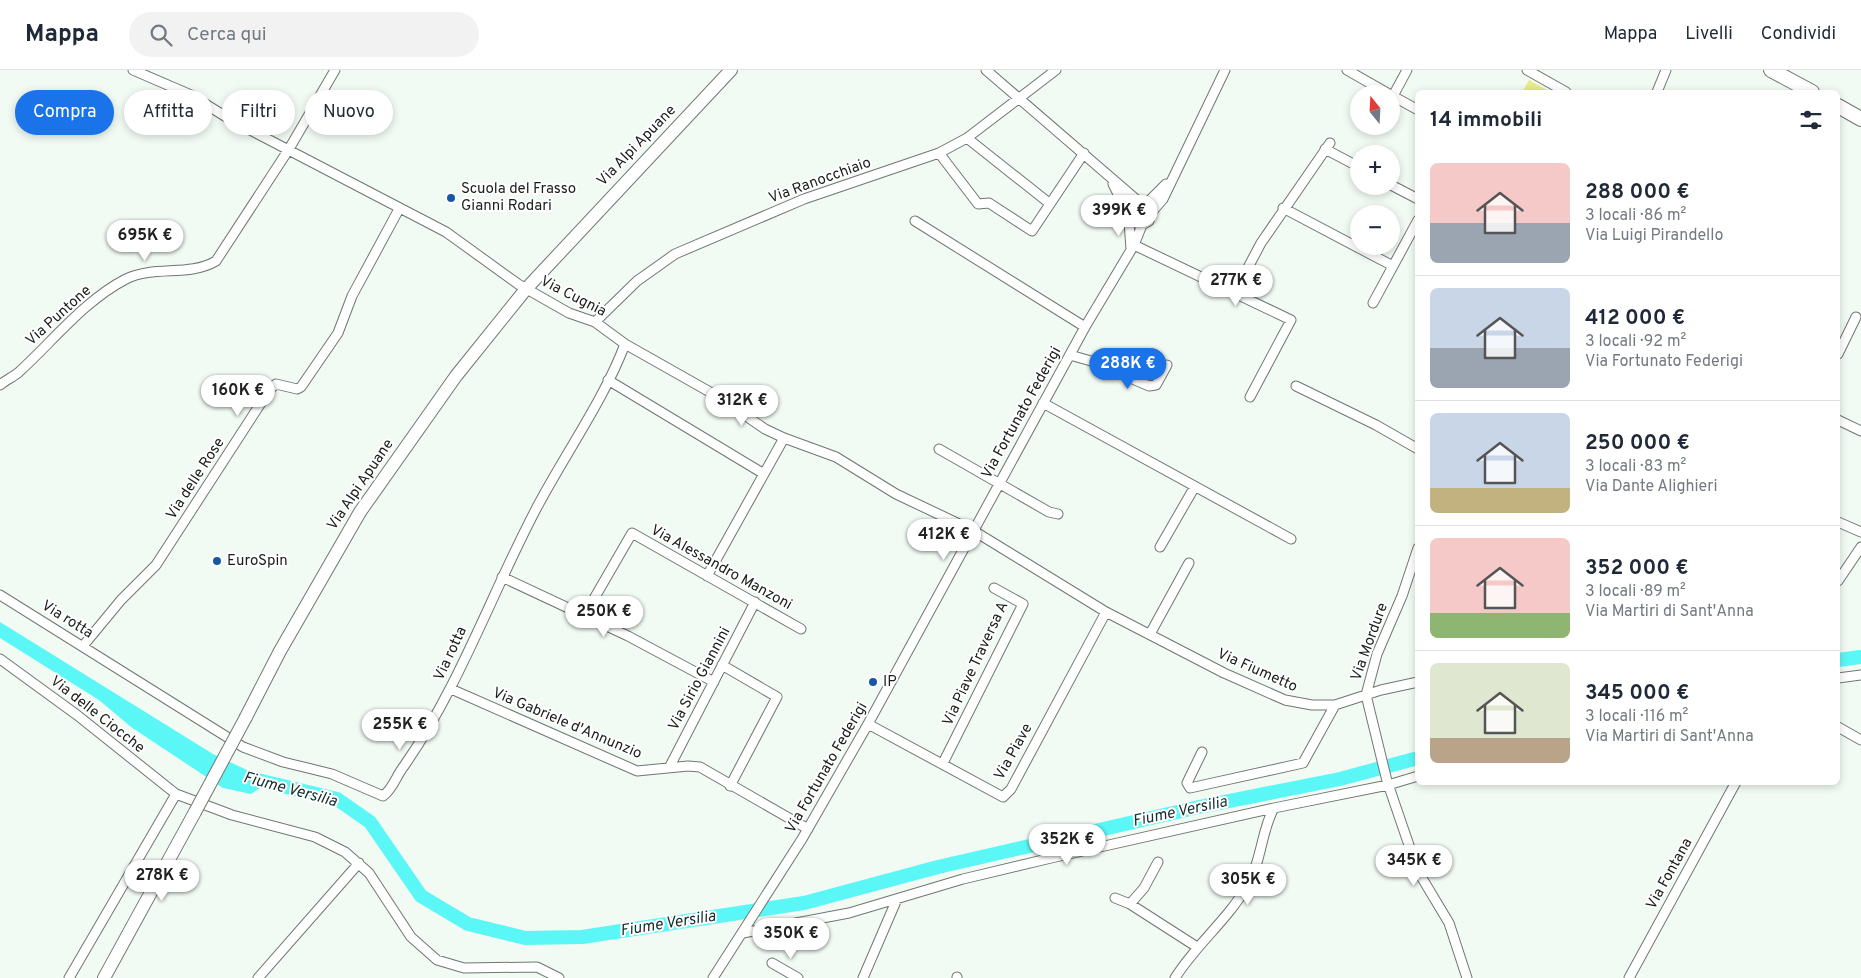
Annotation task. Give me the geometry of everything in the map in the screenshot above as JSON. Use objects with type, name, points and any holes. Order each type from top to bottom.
[{"type":"main road","name":"Via Alpi Apuane","points":[[104,978],[246,717],[280,650],[360,512],[456,376],[526,289],[731,70]]},
{"type":"main road","points":[[1771,70],[1808,90]]},
{"type":"main road","points":[[1840,107],[1861,119]]},
{"type":"street","name":"Via Cugnia","points":[[133,70],[191,95],[231,120],[446,232],[526,289],[569,313],[595,322],[625,344],[717,396],[765,429],[836,457],[896,494],[974,531]]},
{"type":"street","name":"Via Puntone","points":[[0,385],[16,374],[101,295],[127,279],[166,270],[196,270],[216,261],[289,150],[335,70]]},
{"type":"street","points":[[986,70],[1018,100],[1084,153],[1107,176],[1142,203],[1151,213]]},
{"type":"street","name":"Via Ranocchiaio","points":[[595,322],[637,281],[675,254],[804,199],[939,153],[967,138],[1056,70]]},
{"type":"street","points":[[1129,221],[1142,226],[1149,221],[1151,213],[1163,199],[1225,70]]},
{"type":"street","points":[[1347,70],[1363,74],[1378,85]]},
{"type":"street","points":[[1398,85],[1408,70]]},
{"type":"street","points":[[1527,70],[1562,90]]},
{"type":"street","points":[[1657,90],[1666,70]]},
{"type":"street","points":[[1400,100],[1415,108]]},
{"type":"street","points":[[967,138],[1049,203]]},
{"type":"street","points":[[1234,294],[1260,243],[1328,146],[1350,162]]},
{"type":"street","points":[[939,153],[978,204],[989,203],[1032,231],[1084,153]]},
{"type":"street","points":[[1107,176],[1119,193],[1126,212],[1133,248],[1291,320],[1250,397]]},
{"type":"street","points":[[1126,212],[1130,205],[1142,203],[1170,181]]},
{"type":"street","points":[[1400,190],[1415,197]]},
{"type":"street","points":[[1283,208],[1393,266]]},
{"type":"street","name":"Via delle Rose","points":[[83,646],[121,600],[156,565],[270,389],[276,384],[301,387],[338,333],[352,296],[400,209]]},
{"type":"street","points":[[915,222],[1085,327]]},
{"type":"street","name":"Via Fortunato Federigi","points":[[713,978],[808,829],[868,724],[1085,327],[1133,248],[1142,226]]},
{"type":"street","points":[[1373,303],[1415,226]]},
{"type":"street","points":[[1840,350],[1856,317]]},
{"type":"street","name":"Via rotta","points":[[0,595],[83,646],[207,727],[243,747],[283,762],[332,774],[383,796],[388,792],[421,741],[451,689],[502,577],[536,510],[608,380],[625,344]]},
{"type":"street","points":[[1070,355],[1091,361],[1149,386],[1156,385],[1167,365]]},
{"type":"street","points":[[608,380],[764,474]]},
{"type":"street","points":[[1296,386],[1376,425],[1415,447]]},
{"type":"street","points":[[1043,403],[1194,488],[1291,539]]},
{"type":"street","points":[[1840,422],[1861,431]]},
{"type":"street","points":[[707,576],[784,438]]},
{"type":"street","points":[[939,449],[1049,512],[1058,514]]},
{"type":"street","points":[[1160,547],[1194,488]]},
{"type":"street","points":[[1840,523],[1861,532]]},
{"type":"street","name":"Via Fiumetto","points":[[974,531],[1106,612],[1224,674],[1271,695],[1298,704],[1335,706],[1366,694],[1415,683]]},
{"type":"street","name":"Via Alessandro Manzoni","points":[[584,616],[632,533],[801,629]]},
{"type":"street","points":[[1840,578],[1861,547]]},
{"type":"street","name":"Via Mordure","points":[[1415,557],[1402,596],[1377,654],[1366,694],[1388,783],[1422,878],[1449,923],[1467,978]]},
{"type":"street","points":[[1150,634],[1189,563]]},
{"type":"street","points":[[502,577],[628,636],[714,682]]},
{"type":"street","name":"Via Piave Traversa A","points":[[943,763],[1023,604],[994,588]]},
{"type":"street","name":"Via Sirio Giannini","points":[[669,768],[755,602]]},
{"type":"street","name":"Via Piave","points":[[868,724],[1003,796],[1011,789],[1106,612]]},
{"type":"street","name":"Via delle Ciocche","points":[[0,659],[77,716],[176,794],[232,814],[316,837],[345,852],[359,863],[378,884],[411,937],[437,960],[450,965],[472,968],[544,968],[559,978]]},
{"type":"street","points":[[722,665],[777,696],[730,786]]},
{"type":"street","points":[[1840,678],[1861,675]]},
{"type":"street","name":"Via Gabriele d'Annunzio","points":[[451,689],[637,771],[700,767],[730,786],[808,829]]},
{"type":"street","points":[[1202,752],[1187,783],[1190,788],[1302,763],[1335,706]]},
{"type":"street","points":[[1840,728],[1861,740]]},
{"type":"street","points":[[743,933],[849,913],[1016,866],[1415,777]]},
{"type":"street","name":"Via Fontana","points":[[1629,978],[1734,785]]},
{"type":"street","points":[[69,978],[176,794]]},
{"type":"street","points":[[1175,978],[1197,947],[1230,912],[1248,885],[1264,843],[1267,822],[1274,808]]},
{"type":"street","points":[[1130,904],[1144,888],[1158,862]]},
{"type":"street","points":[[258,978],[359,863]]},
{"type":"street","points":[[1115,898],[1130,904],[1197,947]]},
{"type":"street","points":[[863,978],[897,899]]},
{"type":"street","points":[[772,963],[798,978]]},
{"type":"green space","points":[[1529,80],[1546,90],[1523,90]]},
{"type":"water","points":[[0,622],[213,754],[270,781],[251,794],[223,788],[131,727],[99,700],[0,638]]},
{"type":"waterway","name":"Fiume Versilia","points":[[1840,660],[1861,657]]},
{"type":"waterway","name":"Fiume Versilia","points":[[249,778],[337,799],[370,822],[421,896],[468,924],[525,938],[582,937],[804,903],[938,867],[1199,807],[1340,779],[1415,759]]},
{"type":"place","name":"Scuola del Frasso Gianni Rodari","points":[[451,198]]},
{"type":"place","name":"EuroSpin","points":[[217,561]]},
{"type":"place","name":"IP","points":[[873,682]]}]
